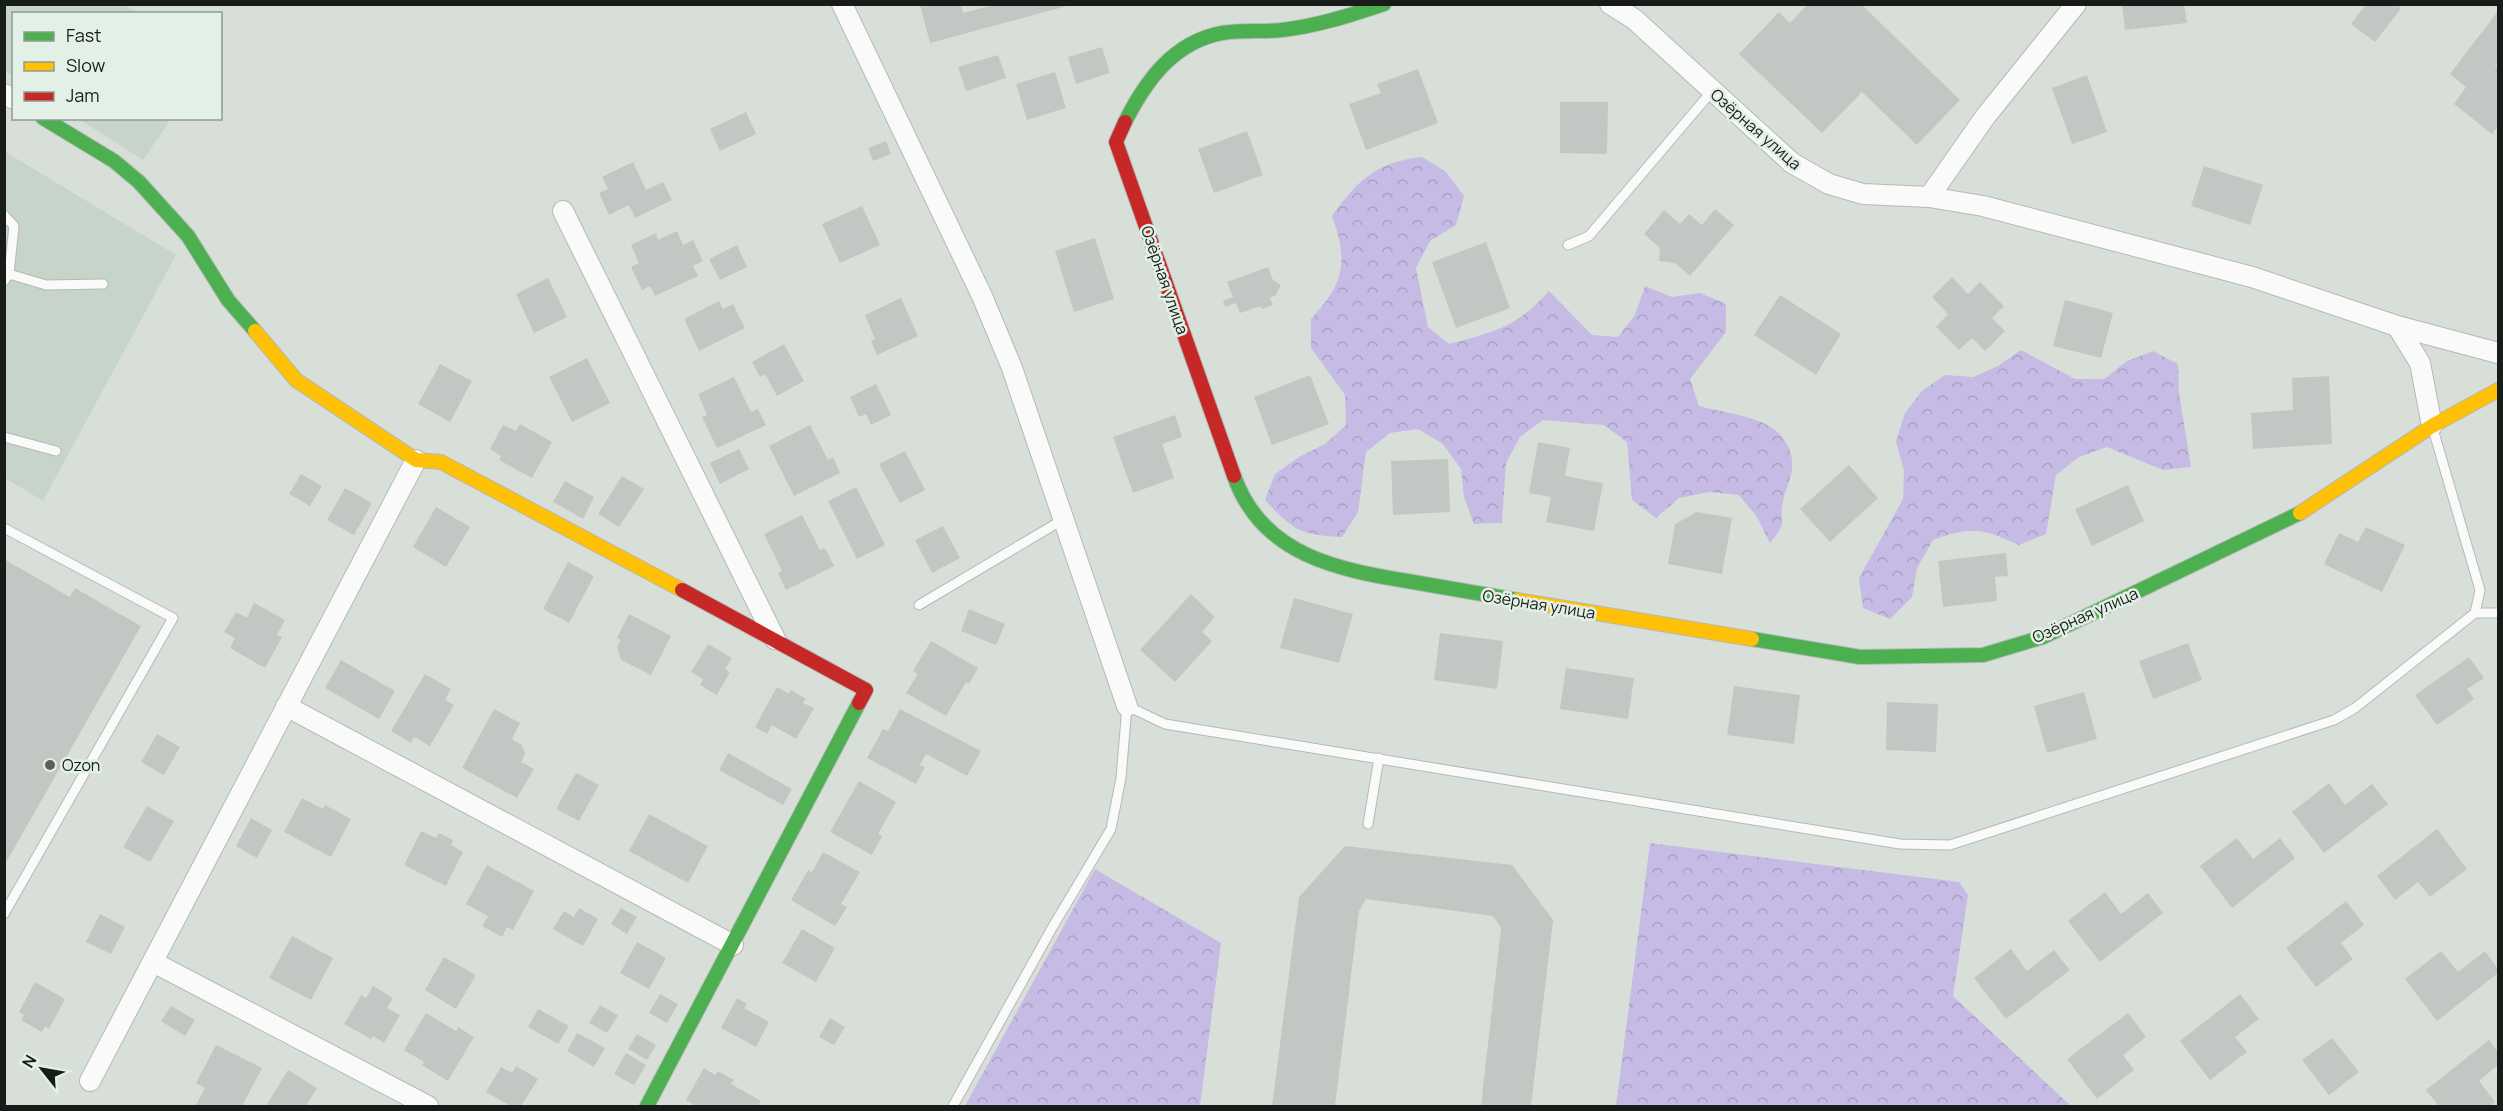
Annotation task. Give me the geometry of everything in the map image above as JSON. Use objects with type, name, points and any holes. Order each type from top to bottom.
[{"type":"street","points":[[842,4],[982,296],[1012,368],[1127,706]]},
{"type":"street","name":"Озёрная улица","points":[[1384,4],[1327,23],[1280,30],[1221,33],[1186,45],[1154,72],[1130,106],[1116,142],[1241,497],[1263,526],[1291,548],[1323,564],[1351,572],[1860,657],[1983,655],[2043,637],[2288,521],[2432,426],[2499,390]]},
{"type":"street","name":"Озёрная улица","points":[[1610,4],[1634,19],[1792,163],[1829,184],[1863,194],[1929,197],[1983,206],[2252,277],[2397,326],[2499,353]]},
{"type":"street","points":[[1929,197],[1985,117],[2076,4]]},
{"type":"street","points":[[46,120],[114,161],[139,182],[188,236],[228,300],[296,380],[416,460],[441,462],[775,639],[866,690],[647,1107]]},
{"type":"street","points":[[563,211],[775,639]]},
{"type":"street","points":[[2397,326],[2420,363],[2432,426]]},
{"type":"street","points":[[90,1081],[416,460]]},
{"type":"street","points":[[286,706],[733,945]]},
{"type":"street","points":[[153,962],[428,1107]]},
{"type":"lane","points":[[1568,244],[1589,236],[1712,91]]},
{"type":"lane","points":[[4,215],[14,226],[7,277],[46,285],[103,284]]},
{"type":"lane","points":[[2432,426],[2480,590],[2475,613]]},
{"type":"lane","points":[[4,437],[56,451]]},
{"type":"lane","points":[[919,604],[1064,519]]},
{"type":"lane","points":[[4,528],[172,618],[4,914]]},
{"type":"lane","points":[[953,1107],[1052,928],[1111,829],[1121,778],[1127,706],[1165,724],[1900,844],[1950,846],[2334,720],[2355,708],[2475,613],[2499,613]]},
{"type":"lane","points":[[1368,824],[1378,758]]},
{"type":"shaded area","points":[[4,5],[124,5],[136,12],[12,12],[12,75],[5,71]]},
{"type":"shaded area","points":[[81,120],[170,120],[143,160]]},
{"type":"shaded area","points":[[4,151],[176,255],[43,501],[5,478]]},
{"type":"green space","points":[[1422,157],[1446,172],[1464,196],[1456,225],[1430,241],[1416,268],[1428,327],[1449,344],[1480,336],[1504,326],[1526,313],[1549,291],[1592,335],[1618,337],[1635,315],[1645,286],[1672,297],[1700,293],[1726,304],[1726,332],[1690,379],[1699,406],[1756,420],[1780,434],[1788,445],[1792,470],[1783,501],[1781,526],[1770,543],[1757,517],[1739,495],[1709,492],[1679,498],[1656,518],[1632,500],[1627,442],[1604,425],[1543,420],[1520,437],[1506,463],[1502,523],[1474,524],[1464,497],[1461,469],[1443,444],[1418,429],[1390,433],[1366,452],[1358,512],[1342,537],[1307,533],[1283,519],[1265,500],[1275,474],[1299,457],[1325,444],[1346,425],[1345,395],[1311,348],[1311,319],[1337,283],[1342,260],[1341,247],[1332,216],[1360,183],[1380,168],[1406,159]]},
{"type":"green space","points":[[2021,350],[2075,379],[2104,379],[2127,361],[2153,351],[2178,364],[2179,393],[2191,467],[2163,470],[2107,447],[2079,457],[2056,475],[2046,534],[2019,545],[1995,535],[1976,531],[1958,532],[1933,540],[1917,568],[1912,597],[1890,619],[1863,608],[1859,578],[1903,499],[1904,471],[1896,441],[1905,413],[1922,391],[1945,375],[1973,377],[1998,366]]},
{"type":"green space","points":[[1650,843],[1959,882],[1968,895],[1953,996],[2071,1106],[1616,1106]]},
{"type":"green space","points":[[1095,869],[1221,943],[1200,1106],[965,1106]]},
{"type":"building","points":[[997,4],[1071,5],[930,43],[920,5],[961,5],[963,13]]},
{"type":"building","points":[[1808,4],[1861,4],[1960,100],[1917,145],[1862,92],[1822,133],[1739,54],[1779,12],[1790,23]]},
{"type":"building","points":[[2122,4],[2184,4],[2187,23],[2125,30]]},
{"type":"building","points":[[2366,4],[2399,4],[2400,10],[2375,42],[2351,24]]},
{"type":"building","points":[[2498,11],[2498,61],[2495,65],[2498,68],[2498,126],[2492,134],[2454,104],[2466,87],[2450,74]]},
{"type":"building","points":[[1102,47],[1110,73],[1076,84],[1068,57]]},
{"type":"building","points":[[998,55],[1006,78],[966,91],[958,67]]},
{"type":"building","points":[[1418,69],[1438,123],[1366,150],[1349,104],[1381,93],[1377,84]]},
{"type":"building","points":[[1055,72],[1066,108],[1027,120],[1016,84]]},
{"type":"building","points":[[2087,75],[2107,132],[2072,144],[2052,88]]},
{"type":"building","points":[[1560,102],[1608,102],[1607,154],[1560,153]]},
{"type":"building","points":[[746,112],[756,134],[720,151],[710,129]]},
{"type":"building","points":[[1247,131],[1263,175],[1214,193],[1198,149]]},
{"type":"building","points":[[886,141],[891,154],[873,161],[868,148]]},
{"type":"building","points":[[633,162],[646,190],[663,182],[672,200],[635,218],[629,205],[609,215],[599,193],[608,189],[602,177]]},
{"type":"building","points":[[2204,166],[2263,185],[2250,225],[2191,206]]},
{"type":"building","points":[[862,206],[880,245],[840,263],[822,224]]},
{"type":"building","points":[[1715,209],[1734,225],[1690,276],[1675,263],[1659,261],[1660,248],[1644,234],[1664,210],[1680,224],[1689,214],[1702,225]]},
{"type":"building","points":[[677,231],[683,245],[693,240],[703,261],[693,266],[698,276],[655,296],[650,286],[642,290],[631,267],[639,263],[631,245],[656,233],[658,240]]},
{"type":"building","points":[[1095,238],[1114,299],[1074,312],[1055,251]]},
{"type":"building","points":[[1486,242],[1510,308],[1456,328],[1432,262]]},
{"type":"building","points":[[737,245],[747,267],[720,280],[709,259]]},
{"type":"building","points":[[1268,267],[1273,280],[1281,285],[1276,295],[1270,298],[1273,305],[1262,309],[1260,306],[1240,313],[1236,303],[1225,307],[1223,301],[1233,297],[1227,282]]},
{"type":"building","points":[[1952,277],[1968,294],[1980,282],[2004,306],[1992,318],[2005,331],[1985,351],[1972,338],[1959,350],[1936,327],[1948,314],[1932,297]]},
{"type":"building","points":[[548,278],[567,317],[534,333],[516,294]]},
{"type":"building","points":[[1780,295],[1841,334],[1816,375],[1754,335]]},
{"type":"building","points":[[901,298],[918,336],[877,355],[871,341],[875,339],[865,315]]},
{"type":"building","points":[[2065,300],[2113,313],[2101,358],[2053,346]]},
{"type":"building","points":[[719,301],[723,309],[733,304],[745,328],[699,351],[684,319]]},
{"type":"building","points":[[784,344],[804,381],[777,396],[765,374],[760,377],[752,362]]},
{"type":"building","points":[[587,358],[610,403],[572,422],[549,377]]},
{"type":"building","points":[[440,364],[472,381],[450,422],[418,404]]},
{"type":"building","points":[[1310,375],[1329,424],[1272,445],[1254,397]]},
{"type":"building","points":[[2329,376],[2332,444],[2253,449],[2251,413],[2293,410],[2292,378]]},
{"type":"building","points":[[734,377],[751,412],[758,409],[766,425],[717,448],[702,417],[707,415],[698,394]]},
{"type":"building","points":[[876,384],[891,415],[871,425],[866,414],[859,417],[850,397]]},
{"type":"building","points":[[1175,415],[1182,437],[1162,444],[1174,478],[1133,493],[1113,437]]},
{"type":"building","points":[[520,424],[552,442],[532,478],[499,460],[501,456],[490,449],[503,425],[516,431]]},
{"type":"building","points":[[810,425],[828,460],[833,457],[840,473],[794,496],[769,446]]},
{"type":"building","points":[[1538,442],[1570,448],[1565,476],[1603,483],[1594,531],[1546,522],[1551,497],[1529,493]]},
{"type":"building","points":[[739,449],[749,469],[720,484],[710,463]]},
{"type":"building","points":[[905,451],[925,490],[900,503],[879,464]]},
{"type":"building","points":[[1448,459],[1450,512],[1393,515],[1391,461]]},
{"type":"building","points":[[1849,465],[1878,498],[1830,542],[1800,509]]},
{"type":"building","points":[[301,474],[322,486],[310,506],[289,494]]},
{"type":"building","points":[[622,476],[644,489],[619,527],[598,514]]},
{"type":"building","points":[[565,481],[594,497],[583,519],[553,502]]},
{"type":"building","points":[[2128,485],[2144,521],[2092,546],[2075,509]]},
{"type":"building","points":[[856,487],[885,545],[857,559],[828,501]]},
{"type":"building","points":[[345,488],[372,503],[354,535],[327,520]]},
{"type":"building","points":[[436,507],[470,527],[446,567],[413,547]]},
{"type":"building","points":[[1697,512],[1732,518],[1722,574],[1668,564],[1675,524]]},
{"type":"building","points":[[802,515],[820,550],[825,548],[834,566],[786,590],[778,573],[782,571],[764,534]]},
{"type":"building","points":[[943,526],[960,558],[932,573],[915,540]]},
{"type":"building","points":[[2366,527],[2405,545],[2382,592],[2324,564],[2339,533],[2358,542]]},
{"type":"building","points":[[2006,553],[2008,576],[1995,577],[1997,601],[1943,607],[1938,561]]},
{"type":"building","points":[[4,559],[70,597],[75,588],[141,626],[4,866]]},
{"type":"building","points":[[568,562],[594,576],[569,623],[543,609]]},
{"type":"building","points":[[1191,594],[1215,617],[1202,632],[1212,641],[1175,682],[1140,650]]},
{"type":"building","points":[[1294,598],[1353,614],[1339,663],[1280,648]]},
{"type":"building","points":[[254,603],[285,620],[277,635],[282,637],[265,668],[230,648],[235,638],[224,632],[236,612],[247,618]]},
{"type":"building","points":[[969,609],[1005,624],[996,645],[961,631]]},
{"type":"building","points":[[629,614],[671,636],[651,675],[621,660],[617,647],[621,640],[617,638]]},
{"type":"building","points":[[1440,633],[1503,641],[1497,689],[1434,680]]},
{"type":"building","points":[[931,641],[978,668],[969,684],[966,682],[946,716],[906,693],[918,674],[913,671]]},
{"type":"building","points":[[2188,643],[2202,680],[2153,699],[2139,661]]},
{"type":"building","points":[[708,644],[732,658],[725,669],[730,672],[717,695],[700,685],[703,679],[691,672]]},
{"type":"building","points":[[2469,657],[2484,678],[2467,689],[2474,699],[2437,725],[2415,695]]},
{"type":"building","points":[[341,660],[395,691],[379,719],[325,688]]},
{"type":"building","points":[[1566,668],[1634,678],[1628,719],[1560,709]]},
{"type":"building","points":[[425,674],[451,689],[445,700],[454,705],[430,746],[414,737],[411,743],[391,731]]},
{"type":"building","points":[[1734,686],[1800,695],[1794,744],[1727,735]]},
{"type":"building","points":[[777,687],[789,694],[791,690],[806,699],[803,703],[814,708],[796,739],[772,725],[767,734],[755,727]]},
{"type":"building","points":[[2084,692],[2097,739],[2047,753],[2034,706]]},
{"type":"building","points":[[1887,702],[1938,704],[1936,752],[1886,750]]},
{"type":"building","points":[[494,709],[520,723],[512,739],[522,745],[525,754],[521,762],[534,769],[517,798],[462,768]]},
{"type":"building","points":[[900,709],[981,751],[967,776],[926,754],[920,765],[925,767],[916,784],[867,758],[883,729],[888,731]]},
{"type":"building","points":[[157,734],[180,747],[164,775],[141,762]]},
{"type":"building","points":[[728,753],[792,789],[783,805],[719,770]]},
{"type":"building","points":[[576,773],[599,785],[579,821],[556,809]]},
{"type":"building","points":[[859,781],[896,802],[878,834],[882,836],[872,855],[830,832]]},
{"type":"building","points":[[2329,783],[2345,805],[2372,784],[2388,804],[2324,853],[2292,812]]},
{"type":"building","points":[[302,798],[323,809],[325,805],[351,819],[331,857],[284,832]]},
{"type":"building","points":[[147,806],[174,821],[150,862],[123,847]]},
{"type":"building","points":[[649,814],[708,846],[688,883],[629,851]]},
{"type":"building","points":[[251,818],[272,830],[257,858],[236,846]]},
{"type":"building","points":[[2437,829],[2467,869],[2430,897],[2418,882],[2395,900],[2377,876]]},
{"type":"building","points":[[421,831],[436,838],[439,833],[453,840],[451,845],[463,852],[446,886],[404,865]]},
{"type":"building","points":[[2237,838],[2253,859],[2280,838],[2295,858],[2232,908],[2200,866]]},
{"type":"building","points":[[1345,846],[1512,865],[1553,920],[1531,1106],[1481,1106],[1501,928],[1493,916],[1366,899],[1359,911],[1335,1106],[1272,1106],[1299,897]]},
{"type":"building","points":[[823,852],[860,872],[841,904],[847,907],[835,926],[791,900],[808,870],[812,872]]},
{"type":"building","points":[[487,865],[534,891],[513,930],[507,927],[502,937],[482,926],[488,916],[466,904]]},
{"type":"building","points":[[2105,892],[2121,914],[2148,893],[2163,913],[2100,962],[2068,921]]},
{"type":"building","points":[[2346,901],[2364,925],[2341,943],[2353,959],[2316,987],[2286,948]]},
{"type":"building","points":[[579,908],[598,919],[583,946],[553,929],[564,911],[574,917]]},
{"type":"building","points":[[621,908],[637,917],[627,934],[611,924]]},
{"type":"building","points":[[100,914],[125,927],[111,954],[86,942]]},
{"type":"building","points":[[802,929],[835,948],[816,982],[782,963]]},
{"type":"building","points":[[292,936],[333,958],[311,1000],[269,978]]},
{"type":"building","points":[[637,942],[666,958],[649,989],[620,973]]},
{"type":"building","points":[[2011,949],[2027,971],[2054,950],[2070,970],[2006,1019],[1974,978]]},
{"type":"building","points":[[2441,951],[2458,972],[2485,951],[2498,969],[2498,973],[2437,1021],[2405,979]]},
{"type":"building","points":[[444,957],[476,975],[456,1009],[425,990]]},
{"type":"building","points":[[35,982],[65,999],[49,1029],[45,1026],[42,1032],[21,1020],[24,1015],[19,1012]]},
{"type":"building","points":[[373,986],[393,998],[387,1008],[400,1015],[384,1043],[373,1036],[371,1039],[344,1024],[361,995],[366,998]]},
{"type":"building","points":[[660,994],[678,1004],[667,1023],[649,1013]]},
{"type":"building","points":[[2240,994],[2259,1019],[2235,1037],[2247,1052],[2210,1080],[2180,1041]]},
{"type":"building","points":[[737,998],[747,1004],[744,1008],[769,1022],[756,1047],[721,1028]]},
{"type":"building","points":[[600,1005],[618,1015],[607,1033],[589,1023]]},
{"type":"building","points":[[171,1006],[195,1020],[185,1036],[161,1021]]},
{"type":"building","points":[[538,1009],[569,1026],[558,1044],[528,1027]]},
{"type":"building","points":[[426,1013],[456,1031],[458,1027],[474,1037],[448,1081],[422,1065],[424,1062],[404,1050]]},
{"type":"building","points":[[2128,1013],[2146,1037],[2123,1055],[2134,1070],[2097,1099],[2067,1059]]},
{"type":"building","points":[[830,1018],[845,1027],[834,1045],[819,1037]]},
{"type":"building","points":[[577,1033],[605,1048],[594,1067],[567,1051]]},
{"type":"building","points":[[637,1034],[656,1045],[647,1060],[628,1049]]},
{"type":"building","points":[[2332,1038],[2359,1072],[2329,1095],[2302,1060]]},
{"type":"building","points":[[2489,1040],[2498,1052],[2498,1065],[2479,1081],[2495,1102],[2490,1106],[2439,1106],[2426,1090]]},
{"type":"building","points":[[216,1045],[262,1068],[242,1106],[196,1105],[205,1088],[196,1083]]},
{"type":"building","points":[[626,1053],[646,1065],[634,1085],[614,1074]]},
{"type":"building","points":[[516,1066],[538,1079],[521,1106],[511,1106],[486,1092],[501,1067],[512,1073]]},
{"type":"building","points":[[704,1068],[715,1075],[718,1071],[734,1080],[731,1084],[761,1101],[758,1106],[696,1106],[686,1100]]},
{"type":"building","points":[[288,1070],[317,1088],[306,1106],[266,1106]]},
{"type":"traffic: fast","points":[[1125,122],[1142,92],[1163,65],[1176,54],[1205,38],[1230,32],[1282,30],[1308,26],[1384,4]]},
{"type":"traffic: fast","points":[[46,120],[114,161],[139,182],[188,236],[228,300],[255,331]]},
{"type":"traffic: fast","points":[[1234,476],[1247,503],[1263,525],[1283,542],[1306,554],[1358,572],[1517,600]]},
{"type":"traffic: fast","points":[[1752,639],[1860,657],[1983,655],[2043,637],[2300,513]]},
{"type":"traffic: fast","points":[[647,1106],[859,703]]},
{"type":"traffic: slow","points":[[255,331],[296,380],[416,460],[441,462],[682,590]]},
{"type":"traffic: slow","points":[[2300,513],[2432,426],[2498,390]]},
{"type":"traffic: slow","points":[[1517,600],[1752,639]]},
{"type":"traffic: jam","points":[[1125,122],[1116,142],[1234,476]]},
{"type":"traffic: jam","points":[[682,590],[866,690],[859,703]]},
{"type":"place","name":"Ozon","points":[[50,765]]}]
